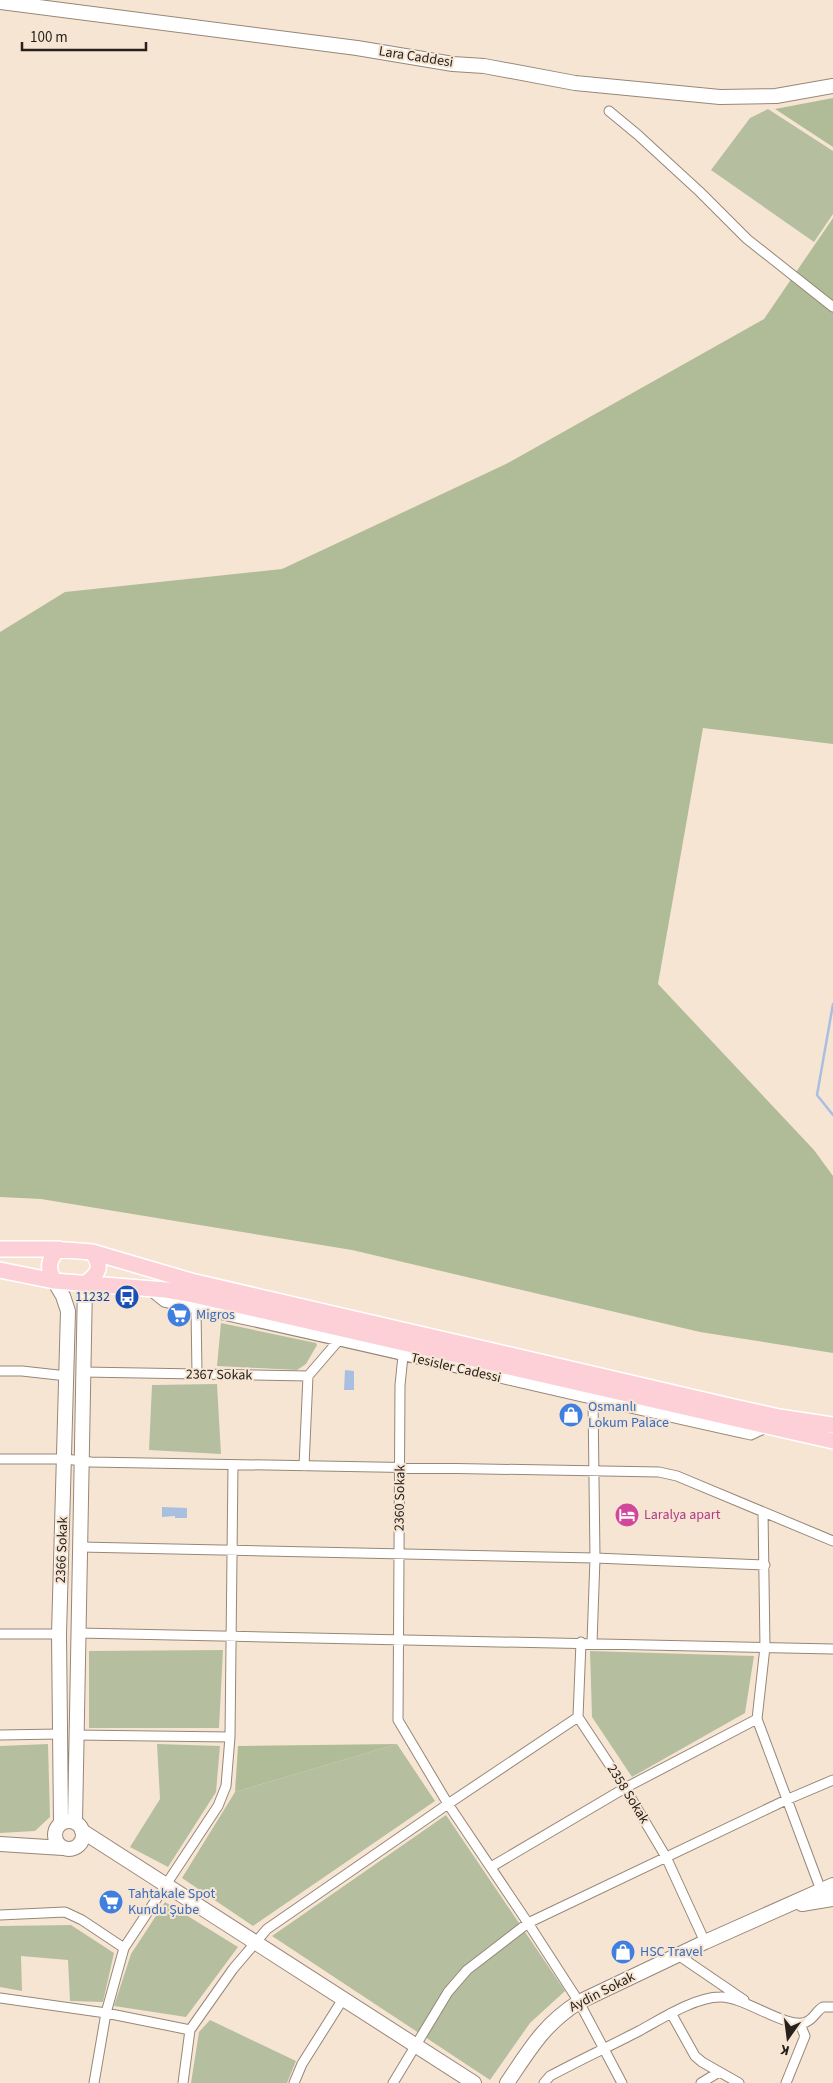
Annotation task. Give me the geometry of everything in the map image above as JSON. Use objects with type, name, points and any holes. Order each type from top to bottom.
[{"type":"main road","points":[[0,1249],[59,1249],[92,1252],[201,1283],[734,1407],[779,1417],[833,1425]]},
{"type":"main road","points":[[54,1281],[48,1264],[52,1255],[59,1249]]},
{"type":"main road","points":[[85,1284],[93,1278],[98,1266],[98,1260],[92,1252]]},
{"type":"main road","points":[[0,1270],[54,1281],[147,1288],[189,1294],[831,1441]]},
{"type":"street","name":"Lara Caddesi","points":[[0,2],[357,48],[453,64],[484,66],[584,84],[720,97],[776,96],[833,86]]},
{"type":"street","points":[[609,111],[666,160],[747,239],[833,306]]},
{"type":"street","points":[[0,1276],[26,1275]]},
{"type":"street","name":"2366 Sokak","points":[[54,1281],[63,1296],[68,1311],[59,1634],[59,1734],[68,1827]]},
{"type":"street","name":"2366 Sokak","points":[[68,1827],[76,1735],[85,1284]]},
{"type":"street","name":"Tesisler Cadessi","points":[[147,1288],[164,1302],[339,1340],[593,1400],[751,1435],[768,1427]]},
{"type":"street","points":[[196,1309],[197,1374]]},
{"type":"street","points":[[304,1466],[308,1376],[339,1340]]},
{"type":"street","name":"2360 Sokak","points":[[403,1356],[400,1385],[398,1720],[448,1804],[580,2002],[622,2083]]},
{"type":"street","points":[[0,1371],[22,1371],[67,1376]]},
{"type":"street","name":"2367 Sokak","points":[[83,1372],[308,1376]]},
{"type":"street","points":[[592,1643],[595,1558],[593,1400]]},
{"type":"street","points":[[0,1458],[233,1465],[659,1472],[677,1476],[833,1541]]},
{"type":"street","points":[[94,2083],[106,2012],[124,1948],[218,1806],[226,1786],[230,1737],[233,1465]]},
{"type":"street","points":[[763,1512],[765,1647],[757,1719],[818,1886]]},
{"type":"street","points":[[80,1547],[595,1558],[765,1565]]},
{"type":"street","points":[[78,1633],[833,1648]]},
{"type":"street","points":[[0,1634],[59,1634]]},
{"type":"street","points":[[183,2083],[190,2030],[233,1969],[267,1929],[578,1717],[582,1642]]},
{"type":"street","name":"2358 Sokak","points":[[578,1717],[625,1788],[666,1857],[705,1942]]},
{"type":"street","points":[[491,1867],[625,1788],[757,1719]]},
{"type":"street","points":[[0,1735],[59,1734]]},
{"type":"street","points":[[76,1735],[230,1737]]},
{"type":"street","points":[[393,2083],[448,1992],[468,1970],[528,1923],[786,1800],[833,1780]]},
{"type":"street","points":[[22,1846],[68,1827]]},
{"type":"street","points":[[68,1827],[82,1840],[70,1847],[56,1842],[68,1827]]},
{"type":"street","points":[[68,1827],[116,1854],[474,2083]]},
{"type":"street","points":[[0,1844],[70,1847],[116,1854]]},
{"type":"street","points":[[779,1908],[833,1877]]},
{"type":"street","name":"Aydin Sokak","points":[[507,2083],[540,2034],[561,2014],[580,2002],[779,1908],[833,1886]]},
{"type":"street","points":[[779,1908],[833,1899]]},
{"type":"street","points":[[0,1915],[66,1912],[82,1920],[124,1948]]},
{"type":"street","points":[[678,1955],[752,2005]]},
{"type":"street","points":[[544,2083],[550,2076],[671,2013],[712,1997],[723,1997],[752,2005],[792,2023],[800,2024],[808,2021],[823,2007],[833,2007]]},
{"type":"street","points":[[0,1998],[106,2012],[190,2030]]},
{"type":"street","points":[[294,2083],[302,2064],[343,1999]]},
{"type":"street","points":[[671,2013],[695,2056],[739,2083]]},
{"type":"street","points":[[786,2083],[805,2036],[800,2024]]},
{"type":"street","points":[[701,2083],[719,2072]]},
{"type":"green space","points":[[833,98],[833,147],[775,109]]},
{"type":"green space","points":[[768,109],[833,151],[833,214],[814,242],[711,170],[750,118]]},
{"type":"green space","points":[[833,218],[833,744],[703,728],[658,984],[814,1150],[833,1176],[833,1353],[700,1332],[352,1250],[41,1199],[0,1197],[0,632],[65,592],[282,569],[506,464],[764,319]]},
{"type":"green space","points":[[221,1323],[316,1343],[317,1345],[306,1364],[297,1370],[217,1366]]},
{"type":"green space","points":[[217,1384],[221,1454],[149,1450],[152,1385]]},
{"type":"green space","points":[[223,1650],[219,1728],[89,1728],[89,1651]]},
{"type":"green space","points":[[590,1651],[754,1656],[745,1713],[632,1777],[592,1717]]},
{"type":"green space","points":[[48,1744],[50,1817],[35,1831],[0,1833],[0,1746]]},
{"type":"green space","points":[[157,1744],[220,1746],[216,1792],[168,1867],[130,1847],[160,1799]]},
{"type":"green space","points":[[397,1744],[435,1801],[253,1926],[182,1878],[235,1792]]},
{"type":"green space","points":[[397,1744],[235,1792],[238,1746]]},
{"type":"green space","points":[[446,1815],[565,1991],[530,2023],[490,2080],[272,1936]]},
{"type":"green space","points":[[165,1902],[238,1947],[186,2017],[114,2006],[131,1954]]},
{"type":"green space","points":[[71,1925],[114,1953],[103,2002],[70,2001],[68,1960],[21,1956],[22,1991],[0,1987],[0,1926]]},
{"type":"green space","points":[[210,2020],[296,2061],[287,2083],[191,2083],[199,2032]]},
{"type":"water","points":[[345,1370],[354,1371],[354,1390],[344,1390]]},
{"type":"water","points":[[162,1507],[187,1508],[187,1518],[175,1518],[175,1516],[162,1517]]},
{"type":"waterway","points":[[833,1004],[817,1095],[833,1115]]},
{"type":"place","name":"11232","points":[[127,1297]]},
{"type":"place","name":"Migros","points":[[179,1315]]},
{"type":"place","name":"Osmanlı Lokum Palace","points":[[571,1415]]},
{"type":"place","name":"Laralya apart","points":[[627,1515]]},
{"type":"place","name":"Tahtakale Spot Kundu Şube","points":[[111,1902]]},
{"type":"place","name":"HSC Travel","points":[[623,1952]]}]
